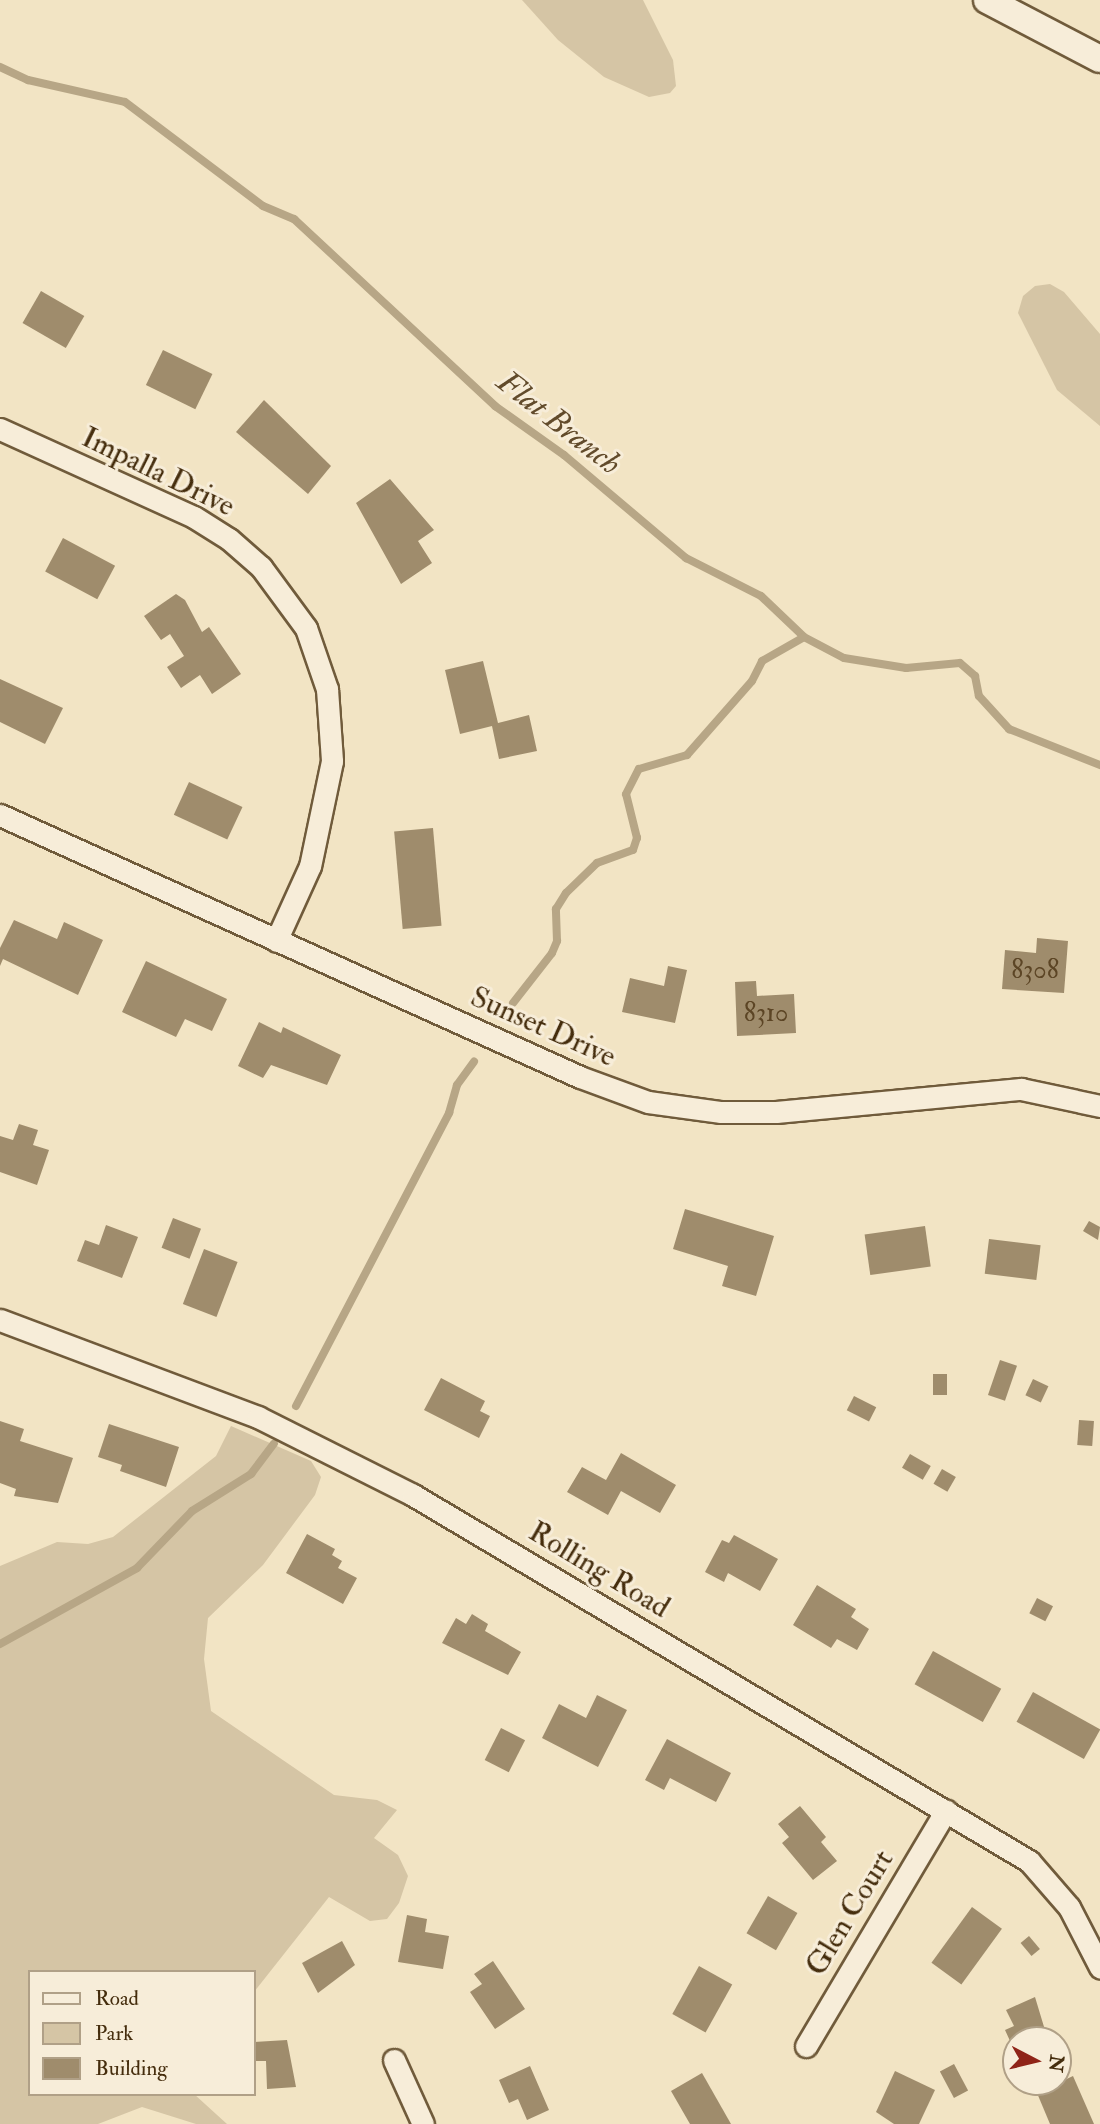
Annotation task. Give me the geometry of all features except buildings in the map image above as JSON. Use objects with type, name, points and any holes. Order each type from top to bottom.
[{"type":"street","points":[[987,0],[1100,59]]},
{"type":"street","name":"Impalla Drive","points":[[0,429],[194,517],[229,539],[261,567],[306,628],[327,689],[332,761],[310,866],[276,941]]},
{"type":"street","name":"Sunset Drive","points":[[0,815],[580,1077],[680,1108],[776,1112],[979,1088],[1021,1088],[1100,1106]]},
{"type":"street","name":"Rolling Road","points":[[0,1320],[258,1417],[363,1467],[946,1810],[1029,1861],[1048,1879],[1069,1907],[1100,1968]]},
{"type":"street","name":"Glen Court","points":[[806,2046],[946,1810]]},
{"type":"street","points":[[394,2060],[422,2124]]},
{"type":"green space","points":[[522,0],[643,0],[673,60],[676,86],[670,93],[649,97],[604,77],[558,40]]},
{"type":"green space","points":[[1050,284],[1064,292],[1100,334],[1100,426],[1057,390],[1018,313],[1023,296],[1035,286]]},
{"type":"green space","points":[[231,1426],[311,1461],[321,1477],[315,1495],[263,1565],[208,1618],[204,1659],[211,1711],[334,1795],[377,1800],[397,1810],[374,1838],[398,1855],[408,1876],[399,1903],[387,1919],[370,1921],[329,1897],[256,1989],[256,1970],[28,1970],[28,2096],[196,2096],[227,2124],[196,2124],[142,2107],[98,2124],[0,2124],[0,1566],[57,1542],[88,1544],[113,1537],[216,1456]]},
{"type":"waterway","name":"Flat Branch","points":[[0,67],[28,80],[125,102],[263,206],[294,219],[495,406],[564,455],[686,558],[761,596],[804,637],[844,658],[906,668],[960,663],[975,676],[979,696],[1009,729],[1100,765]]},
{"type":"waterway","points":[[513,1003],[552,953],[557,941],[556,909],[566,893],[597,863],[633,850],[637,838],[626,794],[639,769],[687,755],[752,681],[762,661],[804,637]]},
{"type":"waterway","points":[[296,1406],[449,1113],[457,1085],[474,1062]]},
{"type":"waterway","points":[[0,1644],[137,1568],[192,1511],[251,1474],[274,1444]]}]
